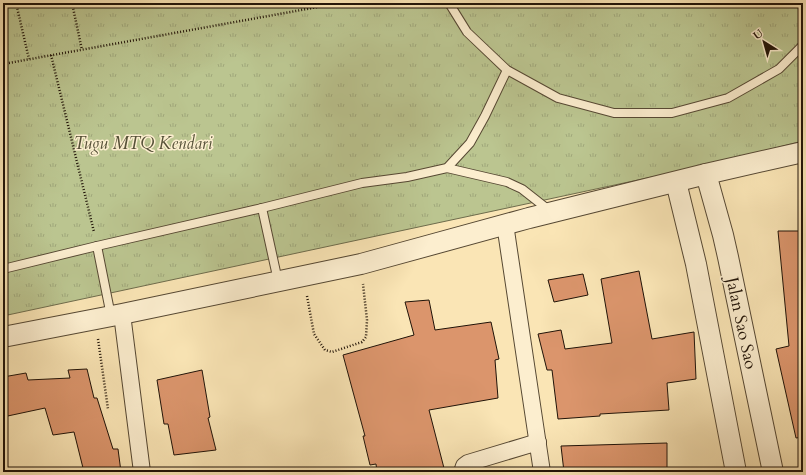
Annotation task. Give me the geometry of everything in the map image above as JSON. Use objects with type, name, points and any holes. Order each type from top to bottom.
[{"type":"street","points":[[3,337],[361,264],[505,224],[706,174],[803,152]]},
{"type":"street","name":"Jalan Sao Sao","points":[[706,174],[728,257],[773,472]]},
{"type":"street","name":"Jalan Sao Sao","points":[[676,182],[696,264],[736,472]]},
{"type":"street","points":[[505,224],[542,472]]},
{"type":"street","points":[[109,316],[142,472]]},
{"type":"street","points":[[462,472],[464,466],[468,463],[538,442]]},
{"type":"lane","points":[[449,3],[467,32],[507,70],[558,98],[614,113],[672,113],[728,98],[779,69],[803,46]]},
{"type":"lane","points":[[447,168],[470,143],[507,70]]},
{"type":"lane","points":[[3,269],[362,183],[407,177],[447,168],[507,182],[522,189],[552,213]]},
{"type":"lane","points":[[262,208],[278,281]]},
{"type":"lane","points":[[97,246],[109,316]]},
{"type":"path","points":[[16,3],[29,59]]},
{"type":"path","points":[[72,3],[82,50]]},
{"type":"path","points":[[3,64],[340,3]]},
{"type":"path","points":[[51,55],[97,246]]},
{"type":"path","points":[[304,275],[314,334],[325,350],[332,352],[362,342],[366,336],[367,320],[361,264]]},
{"type":"path","points":[[108,408],[109,316]]},
{"type":"green space","name":"Tugu MTQ Kendari","points":[[3,3],[803,3],[803,141],[708,165],[3,316]]},
{"type":"building","points":[[778,231],[803,231],[803,437],[796,438],[776,349],[789,346]]},
{"type":"building","points":[[639,271],[652,339],[694,332],[696,379],[667,383],[669,410],[600,414],[600,416],[558,419],[552,370],[547,370],[538,334],[561,330],[565,349],[612,343],[601,279]]},
{"type":"building","points":[[583,274],[588,295],[554,302],[548,280]]},
{"type":"building","points":[[429,300],[435,330],[491,322],[499,359],[495,360],[498,398],[429,410],[445,472],[377,472],[376,464],[370,465],[363,436],[365,436],[343,355],[414,335],[405,302]]},
{"type":"building","points":[[87,369],[94,398],[97,398],[113,449],[118,449],[121,472],[84,472],[74,432],[53,435],[45,408],[3,417],[3,377],[26,373],[28,380],[70,378],[68,370]]},
{"type":"building","points":[[202,370],[210,417],[208,418],[216,450],[174,455],[168,424],[164,424],[157,380]]},
{"type":"building","points":[[667,443],[667,472],[564,472],[561,446]]}]
